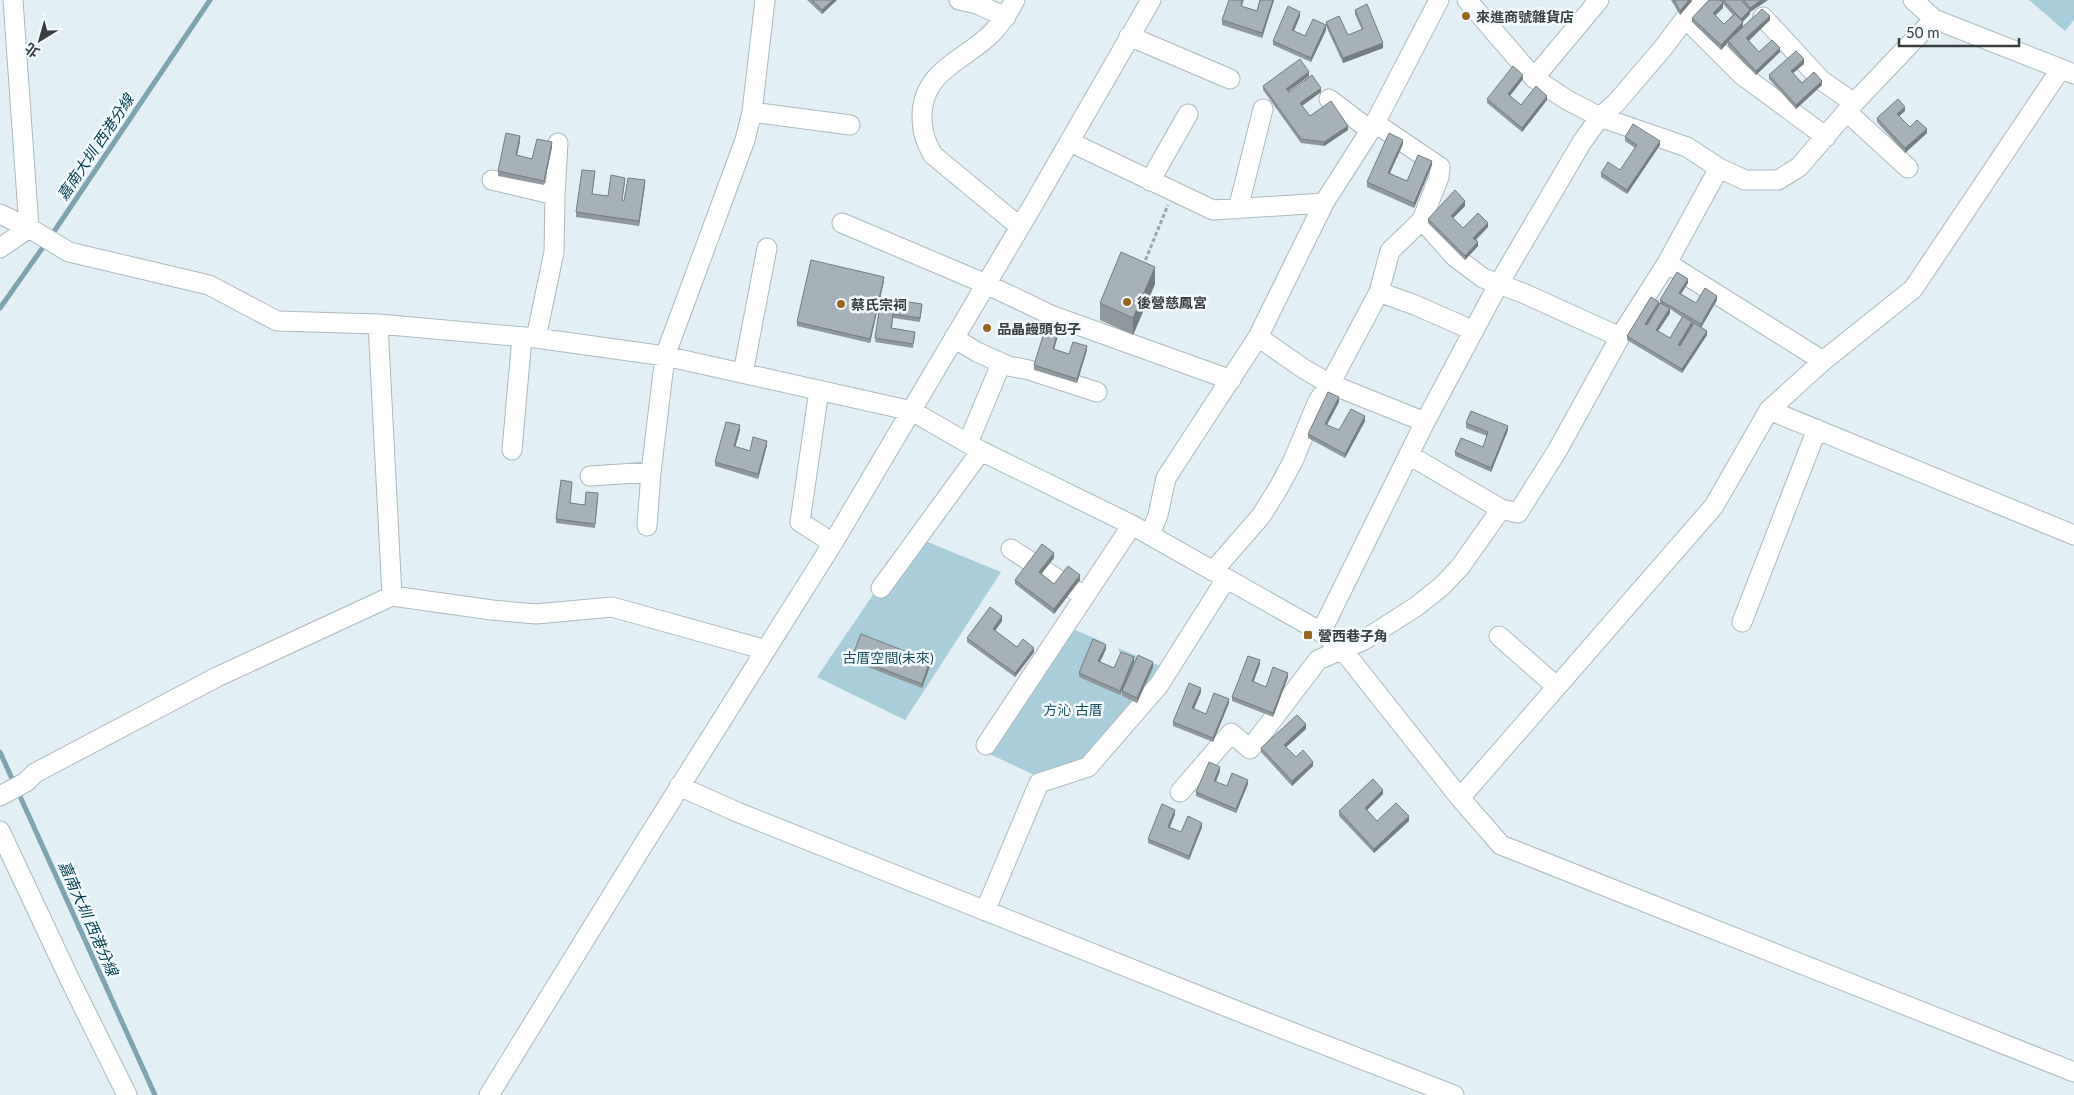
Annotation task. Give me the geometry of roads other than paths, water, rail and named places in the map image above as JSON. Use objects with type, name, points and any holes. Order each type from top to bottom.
[{"type":"street","points":[[13,0],[29,228]]},
{"type":"street","points":[[647,526],[650,472],[665,356],[745,140],[752,112],[765,0]]},
{"type":"street","points":[[960,0],[1011,8],[991,35],[939,74],[928,87],[922,104],[922,130],[925,141],[933,155],[1020,227]]},
{"type":"street","points":[[489,1095],[679,786],[833,543],[1070,142],[1151,0]]},
{"type":"street","points":[[1150,536],[1158,515],[1166,478],[1258,337],[1324,202],[1372,127],[1439,0]]},
{"type":"street","points":[[1467,0],[1534,78],[1567,100],[1600,116],[1687,147],[1719,168],[1745,180],[1778,180],[1799,168],[1851,107],[1934,19]]},
{"type":"street","points":[[1534,78],[1599,0]]},
{"type":"street","points":[[1321,632],[1425,422],[1498,285],[1582,142],[1600,116],[1616,102],[1686,19],[1699,0]]},
{"type":"street","points":[[1460,798],[1714,506],[1769,410],[1823,361],[1913,289],[2067,72],[1934,19],[1913,0]]},
{"type":"street","points":[[1763,18],[1908,168]]},
{"type":"street","points":[[1686,19],[1742,75],[1826,136]]},
{"type":"street","points":[[1129,36],[1230,79]]},
{"type":"street","points":[[985,910],[1039,783],[1088,767],[1160,685],[1220,575],[1261,516],[1293,461],[1318,401],[1330,384],[1379,292],[1390,252],[1422,220],[1439,177],[1440,168],[1329,99]]},
{"type":"street","points":[[1238,209],[1263,109]]},
{"type":"street","points":[[752,112],[850,124]]},
{"type":"street","points":[[1150,181],[1188,114]]},
{"type":"street","points":[[1070,142],[1213,210],[1324,202]]},
{"type":"street","points":[[512,450],[529,338],[554,252],[558,143]]},
{"type":"street","points":[[1409,455],[1502,509],[1518,513],[1562,444],[1620,337],[1666,264],[1719,168]]},
{"type":"street","points":[[492,180],[555,195]]},
{"type":"street","points":[[0,214],[29,228],[69,252],[209,285],[277,321],[378,324],[529,338],[665,356],[912,411],[974,447],[1132,525],[1321,632],[1342,649],[1460,798],[1501,845],[2074,1072]]},
{"type":"street","points":[[1422,220],[1454,257],[1483,278],[1620,337]]},
{"type":"street","points":[[842,223],[986,284],[1053,316],[1231,380]]},
{"type":"street","points":[[0,248],[29,228]]},
{"type":"street","points":[[743,373],[767,248]]},
{"type":"street","points":[[1666,264],[1823,361]]},
{"type":"street","points":[[1379,292],[1415,305],[1474,331]]},
{"type":"street","points":[[378,324],[392,596]]},
{"type":"street","points":[[1258,337],[1304,369],[1330,384],[1425,422]]},
{"type":"street","points":[[954,338],[977,352],[1008,366],[1029,370],[1097,392]]},
{"type":"street","points":[[881,588],[974,447],[998,371]]},
{"type":"street","points":[[819,390],[800,522],[833,543]]},
{"type":"street","points":[[1769,410],[2074,535]]},
{"type":"street","points":[[1742,622],[1817,429]]},
{"type":"street","points":[[590,476],[650,472]]},
{"type":"street","points":[[1180,792],[1231,733],[1250,749],[1318,660],[1364,640],[1417,606],[1442,586],[1460,567],[1502,509]]},
{"type":"street","points":[[986,744],[1132,525]]},
{"type":"street","points":[[1011,549],[1084,597]]},
{"type":"street","points":[[0,796],[26,782],[35,773],[217,677],[392,596],[536,614],[612,607],[766,650]]},
{"type":"street","points":[[1499,636],[1557,687]]},
{"type":"street","points":[[679,786],[737,812],[1454,1095]]},
{"type":"street","points":[[0,831],[70,980],[127,1095]]},
{"type":"waterway","name":"嘉南大圳 西港分線","points":[[51,236],[210,0]]},
{"type":"waterway","name":"嘉南大圳 西港分線","points":[[0,308],[46,243]]},
{"type":"waterway","name":"嘉南大圳 西港分線","points":[[0,752],[155,1095]]},
{"type":"place","name":"來進商號雜貨店","points":[[1466,16]]},
{"type":"place","name":"後營慈鳳宮","points":[[1127,302]]},
{"type":"place","name":"蔡氏宗祠","points":[[841,304]]},
{"type":"place","name":"品晶饅頭包子","points":[[987,328]]},
{"type":"place","name":"營西巷子角","points":[[1308,635]]},
{"type":"park label","name":"古厝空間(未來)","points":[[888,657]]},
{"type":"park label","name":"方沁 古厝","points":[[1073,709]]}]
